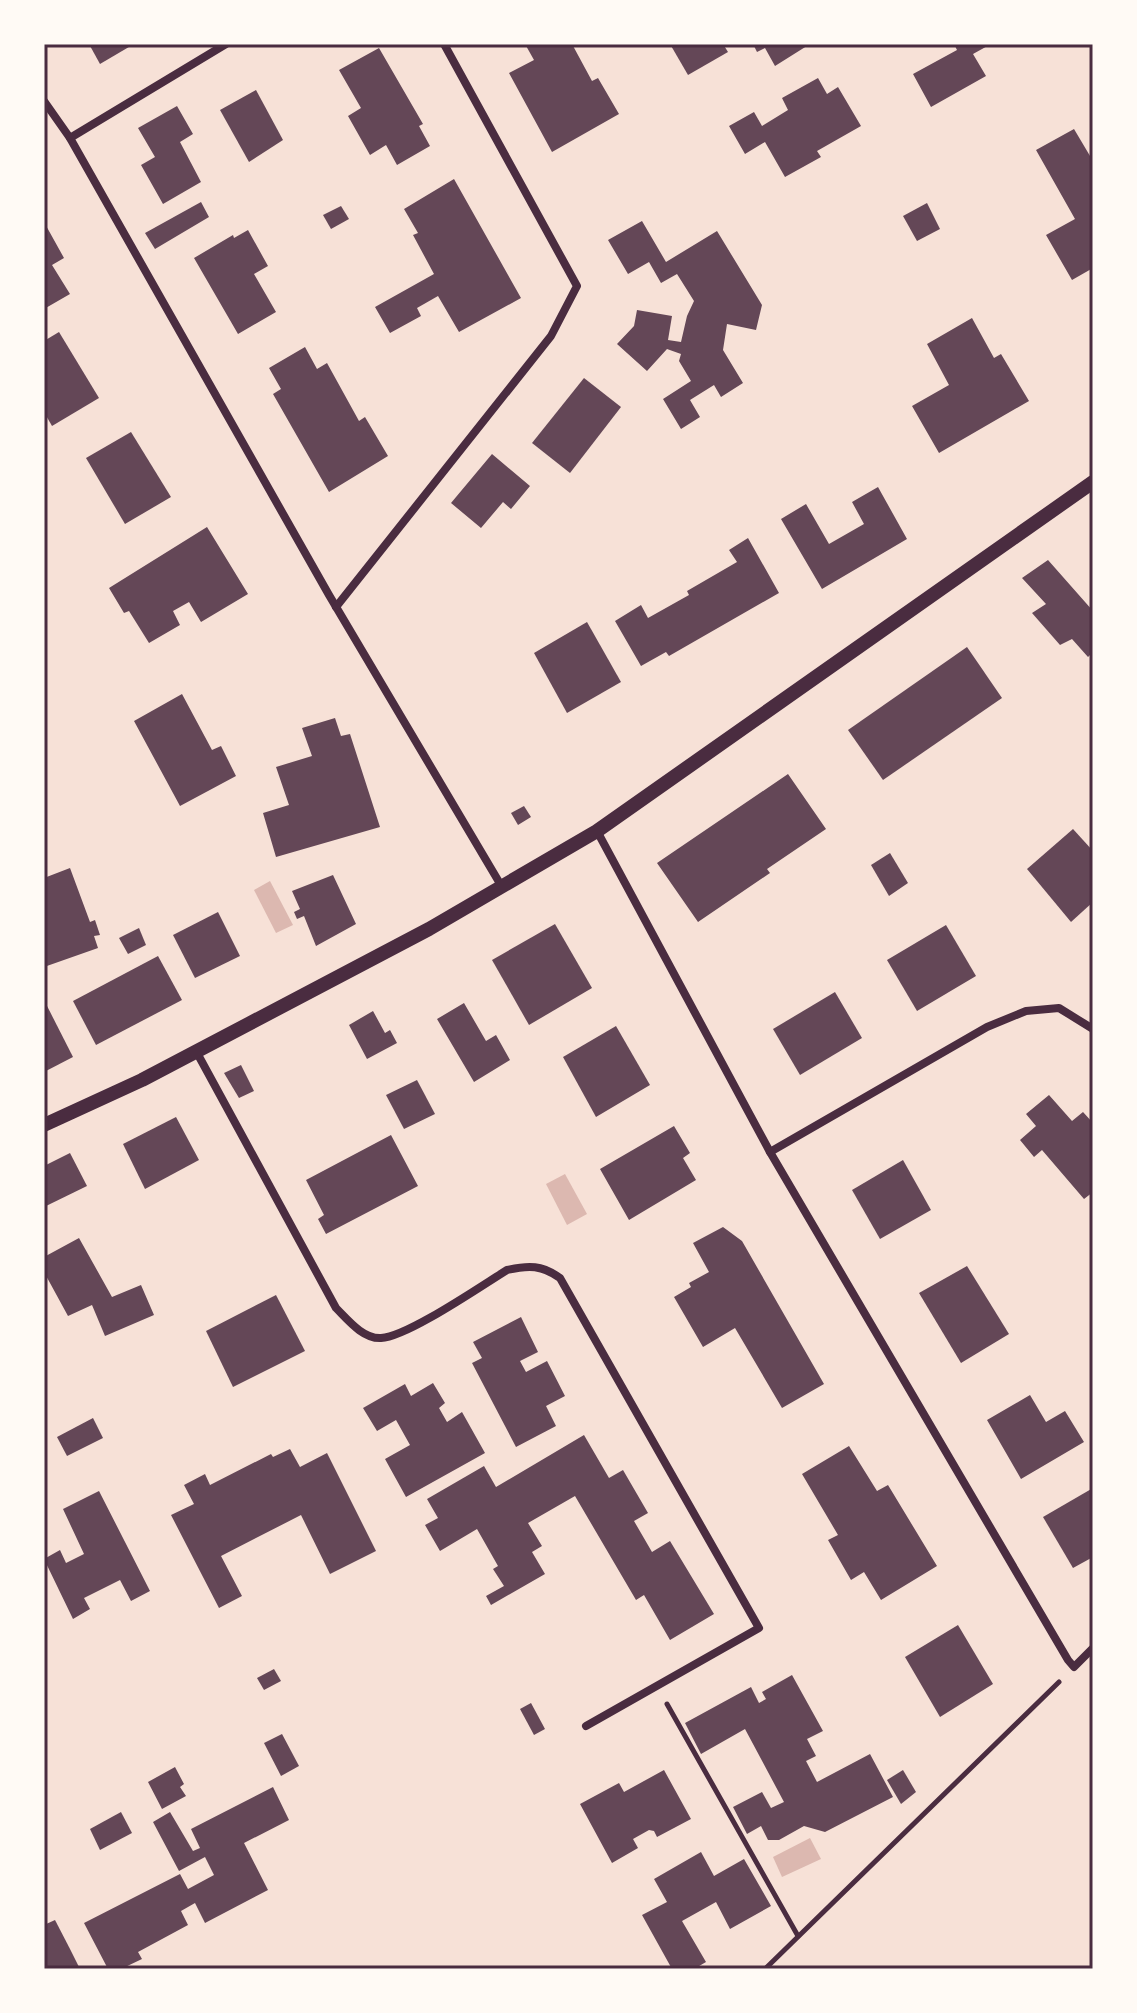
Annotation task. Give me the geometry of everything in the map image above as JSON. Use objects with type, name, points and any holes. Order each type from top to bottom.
[{"type":"street","points":[[70,138],[226,44]]},
{"type":"street","points":[[336,607],[551,336],[577,286],[444,44]]},
{"type":"street","points":[[44,101],[70,138],[336,607],[502,887]]},
{"type":"street","points":[[44,1125],[142,1080],[429,929],[597,831],[1093,482]]},
{"type":"street","points":[[597,831],[770,1152],[1074,1667],[1093,1648]]},
{"type":"street","points":[[770,1152],[987,1027],[1026,1011],[1059,1008],[1093,1029]]},
{"type":"street","points":[[196,1051],[336,1308],[357,1329],[379,1339],[402,1334],[507,1270],[526,1266],[545,1268],[560,1278],[759,1628],[586,1726]]},
{"type":"path","points":[[765,1969],[1074,1667]]},
{"type":"path","points":[[657,1686],[798,1937]]},
{"type":"shaded area","points":[[270,881],[293,925],[276,933],[254,890]]},
{"type":"shaded area","points":[[565,1174],[587,1214],[567,1225],[546,1184]]},
{"type":"shaded area","points":[[810,1838],[821,1859],[782,1877],[773,1857]]},
{"type":"building","points":[[89,44],[134,44],[100,64]]},
{"type":"building","points":[[525,44],[572,44],[592,81],[598,78],[619,114],[552,152],[509,73],[534,60]]},
{"type":"building","points":[[670,44],[723,44],[728,52],[688,75]]},
{"type":"building","points":[[753,44],[810,44],[775,66],[765,48],[757,52]]},
{"type":"building","points":[[954,44],[991,44],[973,54],[986,76],[931,107],[913,74],[957,50]]},
{"type":"building","points":[[379,48],[423,124],[419,126],[430,146],[397,165],[386,145],[370,155],[348,116],[361,108],[339,70]]},
{"type":"building","points":[[818,78],[827,94],[838,87],[861,126],[817,151],[821,157],[785,177],[765,142],[745,154],[729,126],[754,112],[762,126],[788,110],[782,98]]},
{"type":"building","points":[[256,90],[283,140],[249,162],[220,110]]},
{"type":"building","points":[[177,106],[193,134],[180,142],[201,182],[163,204],[141,165],[155,157],[138,128]]},
{"type":"building","points":[[1074,129],[1093,161],[1093,268],[1072,280],[1046,235],[1075,219],[1036,150]]},
{"type":"building","points":[[454,179],[521,298],[459,332],[438,296],[417,308],[421,316],[390,333],[375,307],[434,274],[413,235],[418,233],[404,209]]},
{"type":"building","points":[[201,202],[209,217],[155,249],[145,233]]},
{"type":"building","points":[[927,203],[940,229],[917,241],[903,216]]},
{"type":"building","points":[[341,206],[349,219],[331,229],[323,215]]},
{"type":"building","points":[[642,221],[666,262],[717,231],[762,305],[756,330],[727,324],[723,350],[743,383],[721,397],[714,385],[690,400],[700,417],[681,429],[663,399],[691,381],[679,361],[681,354],[667,349],[647,371],[617,344],[634,326],[637,310],[672,316],[668,340],[681,342],[694,301],[677,274],[661,283],[649,262],[628,274],[608,240]]},
{"type":"building","points":[[44,222],[64,258],[52,265],[70,294],[44,309]]},
{"type":"building","points":[[248,230],[268,266],[254,274],[276,312],[238,334],[194,258],[233,235],[234,238]]},
{"type":"building","points":[[972,318],[994,358],[1001,354],[1029,401],[939,453],[912,406],[949,385],[927,344]]},
{"type":"building","points":[[59,332],[99,398],[52,426],[44,412],[44,341]]},
{"type":"building","points":[[305,347],[317,369],[327,363],[359,421],[365,417],[388,456],[329,492],[273,394],[281,389],[269,368]]},
{"type":"building","points":[[584,378],[621,407],[570,473],[532,443]]},
{"type":"building","points":[[131,432],[171,497],[125,524],[86,458]]},
{"type":"building","points":[[492,454],[530,486],[511,509],[503,502],[481,528],[451,503]]},
{"type":"building","points":[[878,487],[907,539],[822,589],[781,519],[806,504],[829,544],[864,524],[852,502]]},
{"type":"building","points":[[207,527],[248,594],[201,622],[189,602],[173,611],[180,625],[149,643],[129,611],[124,613],[109,588]]},
{"type":"building","points":[[748,538],[779,593],[669,656],[666,652],[641,666],[615,621],[641,605],[648,618],[689,595],[687,591],[737,562],[729,550]]},
{"type":"building","points":[[1048,560],[1093,611],[1093,652],[1088,657],[1072,639],[1060,645],[1032,613],[1046,604],[1022,578]]},
{"type":"building","points":[[587,622],[621,682],[567,713],[534,653]]},
{"type":"building","points":[[967,647],[1002,698],[883,780],[848,730]]},
{"type":"building","points":[[182,694],[212,750],[221,746],[236,776],[180,806],[134,721]]},
{"type":"building","points":[[335,718],[341,736],[350,734],[380,827],[276,857],[263,813],[289,805],[276,767],[312,756],[302,728]]},
{"type":"building","points":[[788,774],[826,829],[767,869],[770,873],[698,922],[657,863]]},
{"type":"building","points":[[524,806],[531,817],[518,825],[511,813]]},
{"type":"building","points":[[1073,829],[1093,851],[1093,902],[1071,922],[1027,869]]},
{"type":"building","points":[[890,853],[908,883],[889,896],[871,865]]},
{"type":"building","points":[[70,868],[90,922],[95,920],[100,935],[94,936],[98,948],[44,967],[44,878]]},
{"type":"building","points":[[333,875],[356,924],[316,946],[304,916],[297,919],[294,912],[300,909],[292,891]]},
{"type":"building","points":[[218,912],[240,956],[195,978],[173,935]]},
{"type":"building","points":[[555,924],[592,988],[529,1025],[492,960]]},
{"type":"building","points":[[946,925],[976,976],[917,1011],[887,960]]},
{"type":"building","points":[[139,928],[146,945],[128,954],[119,938]]},
{"type":"building","points":[[158,956],[182,1000],[96,1045],[73,1001]]},
{"type":"building","points":[[835,992],[862,1038],[800,1075],[773,1029]]},
{"type":"building","points":[[44,1000],[73,1057],[44,1072]]},
{"type":"building","points":[[464,1003],[486,1041],[496,1035],[510,1060],[474,1082],[437,1019]]},
{"type":"building","points":[[373,1011],[385,1033],[390,1030],[397,1043],[367,1059],[349,1025]]},
{"type":"building","points":[[616,1026],[650,1085],[596,1117],[563,1057]]},
{"type":"building","points":[[241,1065],[254,1091],[239,1098],[224,1073]]},
{"type":"building","points":[[417,1080],[435,1114],[404,1129],[386,1095]]},
{"type":"building","points":[[1049,1095],[1072,1121],[1083,1112],[1093,1123],[1093,1192],[1084,1199],[1042,1150],[1034,1157],[1020,1140],[1036,1126],[1026,1114]]},
{"type":"building","points":[[176,1117],[199,1160],[145,1189],[123,1144]]},
{"type":"building","points":[[674,1126],[690,1153],[683,1158],[696,1180],[629,1220],[600,1169]]},
{"type":"building","points":[[391,1135],[418,1186],[326,1234],[318,1219],[324,1215],[306,1180]]},
{"type":"building","points":[[70,1153],[87,1186],[44,1207],[44,1166]]},
{"type":"building","points":[[903,1160],[931,1210],[880,1239],[852,1190]]},
{"type":"building","points":[[723,1227],[742,1241],[824,1384],[782,1408],[735,1328],[703,1347],[674,1297],[691,1287],[689,1283],[709,1272],[693,1243]]},
{"type":"building","points":[[79,1238],[112,1297],[141,1285],[154,1315],[105,1336],[92,1305],[68,1316],[44,1272],[44,1257]]},
{"type":"building","points":[[967,1266],[1009,1334],[961,1363],[919,1293]]},
{"type":"building","points":[[276,1295],[305,1351],[233,1387],[206,1331]]},
{"type":"building","points":[[521,1317],[538,1352],[520,1361],[526,1372],[547,1361],[565,1396],[546,1406],[556,1426],[516,1447],[472,1363],[482,1358],[473,1342]]},
{"type":"building","points":[[433,1383],[445,1403],[439,1408],[447,1422],[462,1412],[485,1453],[406,1497],[385,1459],[410,1445],[396,1420],[377,1431],[363,1408],[405,1384],[411,1396]]},
{"type":"building","points":[[1030,1395],[1046,1422],[1065,1411],[1084,1442],[1021,1479],[987,1420]]},
{"type":"building","points":[[93,1418],[103,1438],[67,1456],[57,1437]]},
{"type":"building","points":[[584,1435],[609,1478],[623,1470],[648,1513],[634,1521],[652,1552],[670,1541],[714,1614],[670,1640],[644,1595],[636,1600],[575,1496],[528,1523],[542,1546],[532,1552],[545,1574],[491,1605],[486,1596],[504,1586],[493,1569],[498,1566],[477,1529],[440,1551],[425,1525],[438,1518],[427,1499],[484,1466],[496,1487]]},
{"type":"building","points":[[849,1446],[877,1491],[888,1485],[937,1566],[881,1600],[864,1572],[851,1580],[828,1540],[838,1535],[802,1474]]},
{"type":"building","points":[[290,1449],[300,1467],[327,1453],[376,1551],[330,1574],[301,1515],[221,1556],[242,1596],[219,1608],[171,1515],[194,1504],[184,1485],[205,1474],[210,1485],[271,1454],[273,1457]]},
{"type":"building","points":[[1093,1488],[1093,1557],[1073,1568],[1043,1517]]},
{"type":"building","points":[[99,1491],[150,1591],[131,1601],[120,1580],[84,1598],[90,1609],[73,1619],[44,1559],[60,1550],[66,1563],[84,1554],[63,1509]]},
{"type":"building","points":[[958,1625],[993,1684],[940,1717],[905,1657]]},
{"type":"building","points":[[274,1669],[281,1681],[264,1690],[257,1678]]},
{"type":"building","points":[[792,1675],[823,1731],[807,1739],[816,1756],[806,1761],[817,1782],[870,1754],[893,1797],[825,1832],[804,1826],[779,1840],[768,1840],[761,1826],[747,1834],[733,1807],[762,1792],[771,1808],[784,1802],[745,1729],[701,1754],[685,1723],[751,1687],[759,1703],[766,1699],[762,1692]]},
{"type":"building","points":[[531,1703],[545,1729],[534,1735],[520,1709]]},
{"type":"building","points":[[282,1734],[299,1766],[281,1776],[264,1743]]},
{"type":"building","points":[[175,1767],[184,1784],[180,1787],[186,1796],[162,1809],[148,1782]]},
{"type":"building","points":[[664,1770],[691,1819],[657,1837],[654,1831],[649,1830],[633,1839],[638,1848],[612,1863],[580,1804],[619,1783],[624,1792]]},
{"type":"building","points":[[903,1770],[916,1792],[901,1804],[887,1780]]},
{"type":"building","points":[[273,1787],[289,1820],[244,1843],[268,1890],[205,1923],[195,1903],[181,1911],[188,1925],[138,1952],[142,1959],[121,1969],[108,1969],[84,1923],[180,1874],[188,1889],[214,1875],[205,1857],[179,1871],[153,1822],[170,1812],[193,1851],[200,1848],[191,1829]]},
{"type":"building","points":[[121,1812],[132,1833],[100,1850],[90,1829]]},
{"type":"building","points":[[701,1852],[714,1876],[744,1859],[771,1906],[730,1929],[716,1902],[682,1921],[706,1962],[694,1969],[672,1969],[642,1915],[667,1902],[654,1879]]},
{"type":"building","points":[[55,1920],[80,1969],[44,1969],[44,1925]]}]
